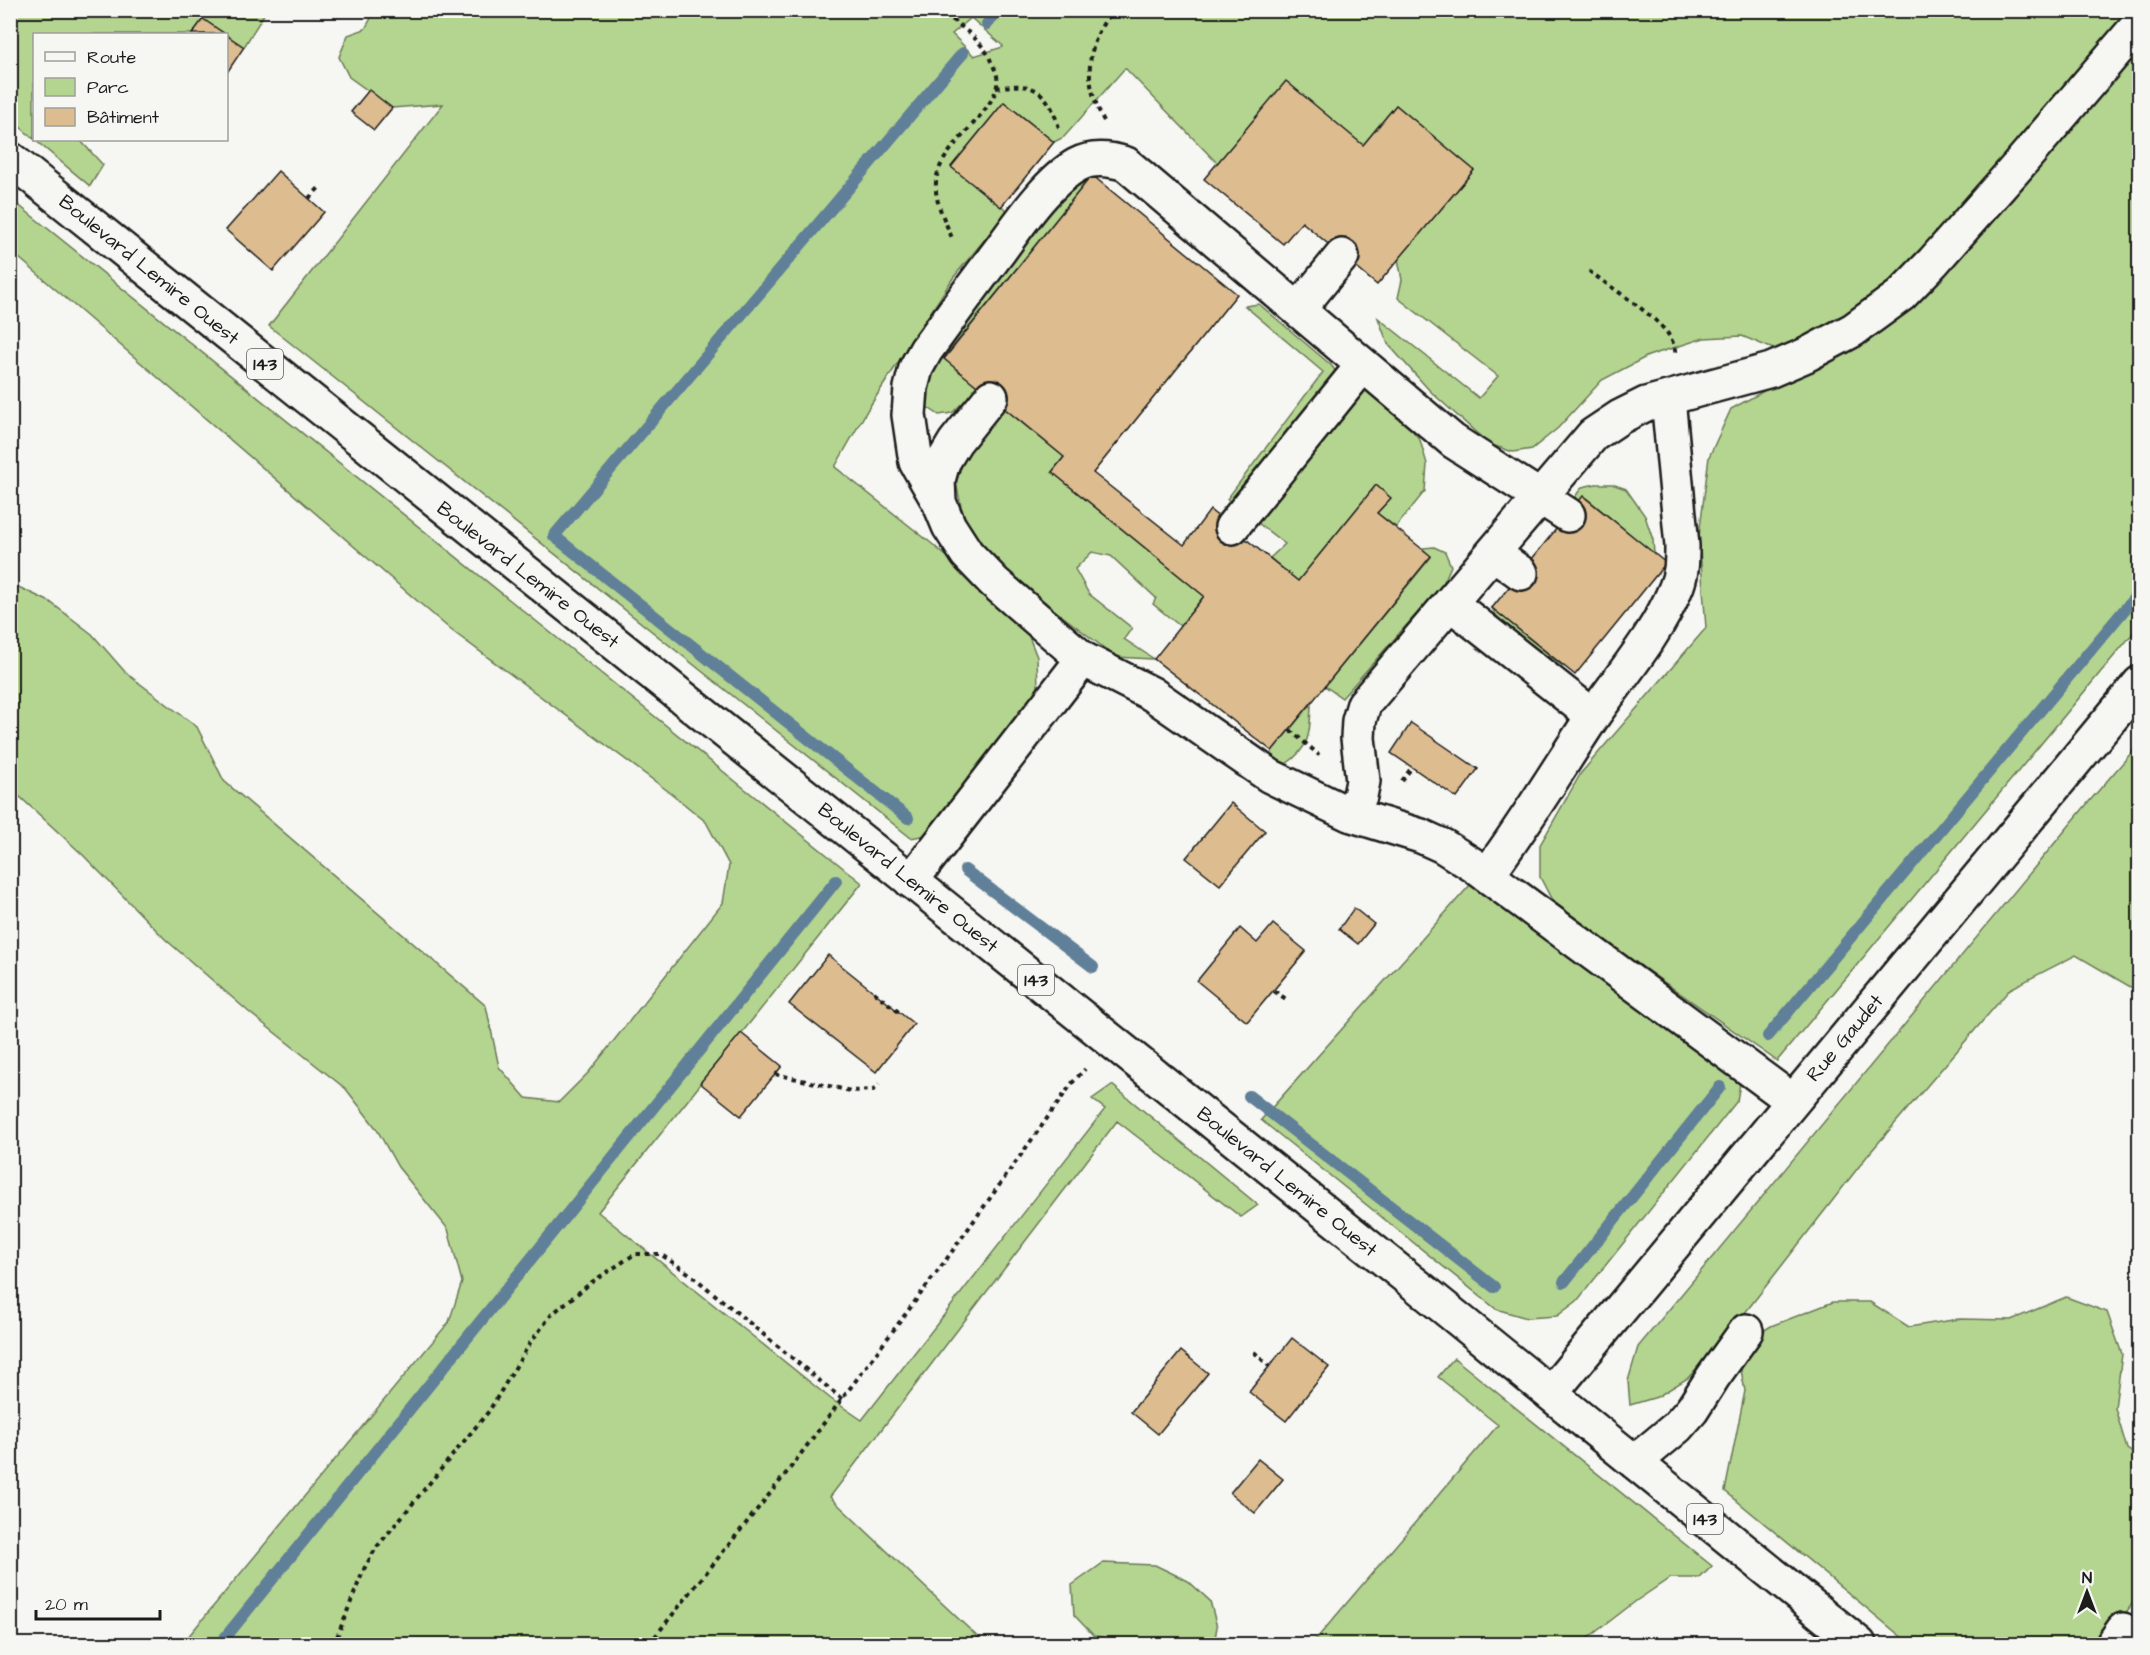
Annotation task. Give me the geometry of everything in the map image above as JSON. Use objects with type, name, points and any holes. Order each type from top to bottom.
[{"type":"main road","points":[[1349,814],[1360,796],[1363,781],[1358,738],[1359,721],[1364,704],[1593,435],[1620,417],[1646,404],[1771,370],[1806,355],[1853,330],[1901,295],[1934,262],[2018,167],[2139,23]]},
{"type":"main road","name":"Boulevard Lemire Ouest","points":[[10,159],[1551,1393],[1859,1644]]},
{"type":"main road","points":[[1568,515],[1453,441],[1126,164],[1113,160],[1092,159],[1081,164],[1058,179],[1026,215],[926,350],[916,368],[911,388],[909,415],[915,462],[939,502],[949,526],[967,554],[994,582],[1083,659],[1152,694],[1270,776],[1349,814],[1421,836],[1443,846],[1487,875],[1793,1101]]},
{"type":"main road","points":[[1298,310],[1342,255]]},
{"type":"main road","points":[[1232,527],[1363,365]]},
{"type":"main road","points":[[939,502],[938,480],[943,462],[955,442],[991,397]]},
{"type":"main road","points":[[1487,875],[1663,614],[1676,590],[1682,569],[1682,546],[1668,398]]},
{"type":"main road","points":[[1493,553],[1521,573]]},
{"type":"main road","points":[[1450,603],[1593,716]]},
{"type":"main road","points":[[911,881],[1083,659]]},
{"type":"main road","name":"Rue Gaudet","points":[[1551,1393],[2139,683]]},
{"type":"main road","points":[[1635,1462],[1677,1427],[1692,1410],[1746,1331]]},
{"type":"path","points":[[936,10],[949,17],[987,51],[998,76],[995,95],[944,158],[937,177],[937,202],[952,238]]},
{"type":"path","points":[[1112,10],[1102,24],[1092,51],[1089,78],[1094,101],[1105,124],[1113,160]]},
{"type":"path","points":[[996,88],[1017,84],[1036,90],[1051,106],[1059,128],[1081,164]]},
{"type":"path","points":[[309,198],[321,186]]},
{"type":"path","points":[[1589,271],[1656,321],[1668,334],[1675,347],[1677,368],[1670,381],[1668,398]]},
{"type":"path","points":[[1274,991],[1286,999]]},
{"type":"path","points":[[874,992],[900,1013]]},
{"type":"path","points":[[649,1644],[788,1471],[943,1264],[1073,1082],[1110,1040]]},
{"type":"path","points":[[775,1074],[851,1091],[873,1090],[879,1084]]},
{"type":"path","points":[[331,1644],[338,1637],[364,1569],[376,1548],[489,1411],[530,1343],[552,1314],[592,1282],[635,1254],[660,1254],[690,1274],[842,1399]]},
{"type":"path","points":[[1254,1352],[1269,1366]]},
{"type":"green space","points":[[10,11],[266,11],[244,47],[228,36],[228,33],[224,33],[203,19],[193,33],[33,33],[33,138],[11,119]]},
{"type":"green space","points":[[375,11],[2129,11],[1911,266],[1867,309],[1778,351],[1742,336],[1704,338],[1648,356],[1602,380],[1558,428],[1532,449],[1513,452],[1489,444],[1430,391],[1388,344],[1378,318],[1479,398],[1498,376],[1398,298],[1402,280],[1398,259],[1474,170],[1396,105],[1363,145],[1218,164],[1125,68],[1064,137],[1054,142],[1004,102],[951,167],[1008,211],[953,278],[868,409],[835,467],[931,543],[998,601],[1027,632],[1037,657],[1038,688],[1026,719],[969,790],[926,835],[911,838],[269,326],[443,104],[392,108],[349,77],[339,57],[348,35],[365,29]],"holes":[[[971,18],[1003,46],[974,56],[952,34]]]},
{"type":"green space","points":[[2139,48],[2139,626],[1777,1061],[1555,906],[1540,877],[1540,845],[1581,773],[1706,628],[1699,536],[1709,457],[1731,409],[1901,316],[2013,199]]},
{"type":"green space","points":[[36,141],[81,141],[103,165],[90,186]]},
{"type":"green space","points":[[1092,175],[944,358],[979,387],[952,413],[939,415],[927,407],[923,396],[937,352],[1068,188]]},
{"type":"green space","points":[[11,199],[862,883],[598,1212],[831,1399],[862,1420],[1105,1109],[1092,1099],[1112,1085],[1258,1205],[1241,1217],[1117,1121],[830,1497],[985,1644],[182,1644],[449,1322],[462,1282],[448,1229],[398,1167],[376,1128],[346,1089],[250,1013],[165,939],[83,855],[19,796],[11,785],[10,583],[50,602],[92,634],[126,673],[197,727],[224,781],[486,1006],[499,1067],[526,1098],[559,1102],[589,1072],[723,903],[729,865],[706,822],[672,794],[451,630],[11,251]]},
{"type":"green space","points":[[1259,304],[1331,365],[1347,382],[1356,387],[1368,388],[1398,412],[1420,440],[1427,464],[1425,491],[1396,527],[1377,513],[1390,498],[1376,485],[1298,581],[1270,558],[1285,544],[1227,499],[1323,372],[1245,306]]},
{"type":"green space","points":[[1000,405],[1064,457],[1052,472],[1204,596],[1180,626],[1153,604],[1156,598],[1111,556],[1092,552],[1075,569],[1089,594],[1132,628],[1124,639],[1154,659],[1116,657],[1023,586],[981,547],[963,515],[956,483],[965,455]]},
{"type":"green space","points":[[1612,484],[1626,489],[1645,516],[1653,540],[1654,554],[1584,496],[1573,508],[1572,501],[1582,487]]},
{"type":"green space","points":[[1434,547],[1445,552],[1451,566],[1443,584],[1342,698],[1325,686],[1431,557],[1422,548]]},
{"type":"green space","points":[[1492,608],[1564,667],[1513,632]]},
{"type":"green space","points":[[1311,704],[1308,738],[1305,745],[1286,764],[1273,758],[1272,751]]},
{"type":"green space","points":[[2139,744],[2139,992],[2076,955],[2010,989],[1868,1155],[1741,1318],[1688,1378],[1657,1397],[1630,1405],[1628,1381],[1638,1347]]},
{"type":"green space","points":[[1471,884],[1740,1083],[1737,1101],[1577,1301],[1557,1316],[1527,1318],[1496,1309],[1261,1120]]},
{"type":"green space","points":[[2066,1297],[2107,1312],[2122,1354],[2115,1408],[2127,1449],[2139,1457],[2139,1594],[2123,1617],[2095,1644],[1910,1644],[1725,1491],[1745,1391],[1741,1370],[1746,1342],[1771,1326],[1833,1302],[1870,1302],[1909,1327],[1959,1319],[2011,1320]]},
{"type":"green space","points":[[1454,1358],[1712,1566],[1700,1578],[1670,1578],[1580,1644],[1312,1644],[1498,1425],[1438,1377]]},
{"type":"green space","points":[[1103,1563],[1155,1565],[1188,1581],[1210,1601],[1217,1627],[1214,1644],[1103,1644],[1103,1637],[1094,1636],[1074,1615],[1072,1585]]},
{"type":"building","points":[[203,19],[224,33],[193,33]]},
{"type":"building","points":[[228,36],[244,47],[228,71]]},
{"type":"building","points":[[1286,81],[1363,145],[1396,105],[1474,170],[1377,285],[1302,222],[1283,244],[1204,179]]},
{"type":"building","points":[[369,90],[392,108],[374,130],[351,112]]},
{"type":"building","points":[[1004,102],[1054,142],[1001,207],[951,167]]},
{"type":"building","points":[[278,171],[324,212],[273,271],[226,230]]},
{"type":"building","points":[[1092,175],[1237,294],[1093,473],[1184,545],[1210,510],[1298,581],[1376,485],[1391,498],[1377,513],[1431,556],[1272,751],[1154,659],[1204,596],[1052,472],[1064,457],[944,359]]},
{"type":"building","points":[[1583,496],[1666,563],[1575,675],[1492,608]]},
{"type":"building","points":[[1411,723],[1478,769],[1457,798],[1391,753]]},
{"type":"building","points":[[1231,803],[1265,831],[1220,885],[1186,858]]},
{"type":"building","points":[[1354,908],[1374,924],[1358,944],[1339,929]]},
{"type":"building","points":[[1273,924],[1306,951],[1247,1022],[1197,981],[1240,928],[1257,943]]},
{"type":"building","points":[[828,955],[914,1024],[876,1072],[789,1004]]},
{"type":"building","points":[[741,1033],[782,1066],[741,1116],[700,1083]]},
{"type":"building","points":[[1292,1338],[1329,1367],[1286,1421],[1249,1392]]},
{"type":"building","points":[[1181,1351],[1208,1373],[1158,1434],[1131,1412]]},
{"type":"building","points":[[1258,1459],[1283,1479],[1255,1513],[1230,1493]]},
{"type":"waterway","points":[[987,24],[999,10]]},
{"type":"waterway","points":[[908,818],[554,536],[963,53]]},
{"type":"waterway","points":[[1768,1036],[2140,591]]},
{"type":"waterway","points":[[965,870],[1093,967]]},
{"type":"waterway","points":[[220,1644],[836,881]]},
{"type":"waterway","points":[[1564,1282],[1720,1087]]},
{"type":"waterway","points":[[1249,1096],[1494,1287]]}]
